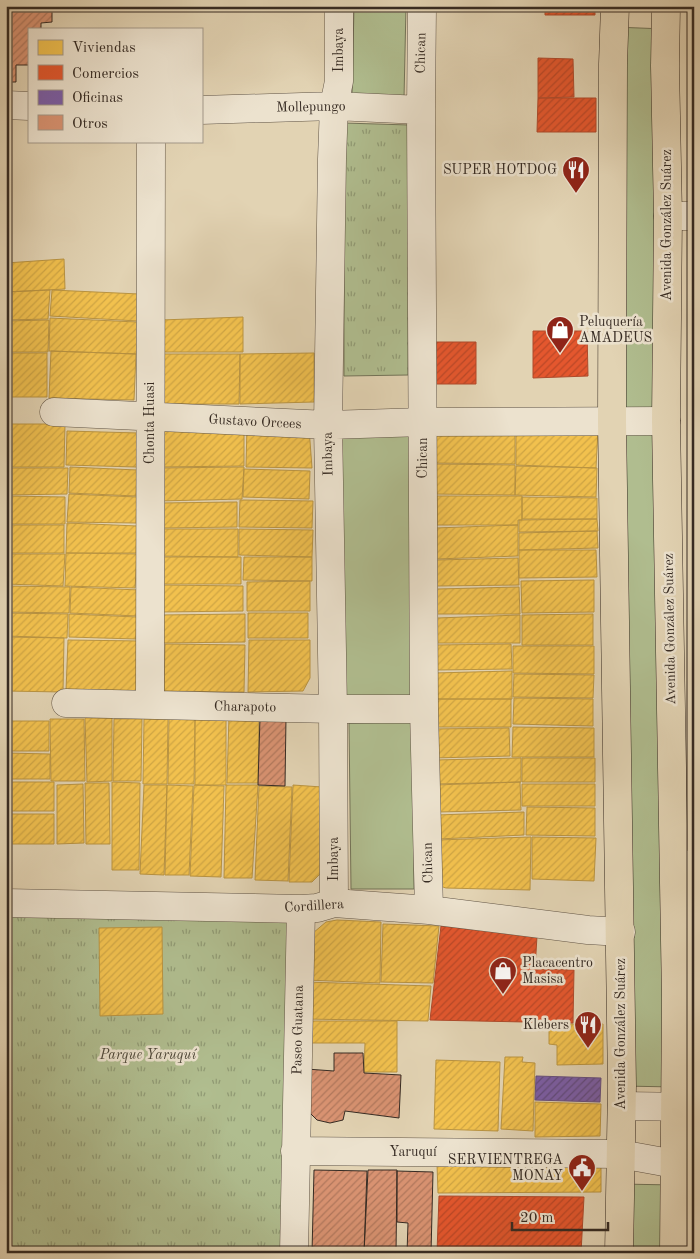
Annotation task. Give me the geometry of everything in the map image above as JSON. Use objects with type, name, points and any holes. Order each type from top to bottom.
[{"type":"main road","name":"Avenida González Suárez","points":[[615,6],[613,74],[612,422],[621,932],[622,1106],[620,1253]]},
{"type":"main road","name":"Avenida González Suárez","points":[[666,6],[665,66],[681,216],[666,421],[684,870],[684,1164],[674,1253]]},
{"type":"street","name":"Imbaya","points":[[334,902],[328,425],[334,106],[339,81],[338,6]]},
{"type":"street","name":"Chican","points":[[422,6],[424,709],[429,910]]},
{"type":"street","points":[[6,105],[28,106]]},
{"type":"street","name":"Mollepungo","points":[[202,110],[334,106],[421,110]]},
{"type":"street","name":"Chonta Huasi","points":[[150,706],[151,142]]},
{"type":"street","name":"Gustavo Orcees","points":[[54,412],[328,425],[423,422],[666,421]]},
{"type":"street","name":"Charapoto","points":[[66,704],[424,709]]},
{"type":"street","name":"Cordillera","points":[[6,902],[301,909],[318,908],[334,902],[429,910],[588,930],[621,932]]},
{"type":"street","name":"Paseo Guatana","points":[[294,1253],[301,909]]},
{"type":"street","points":[[622,1106],[684,1106]]},
{"type":"street","name":"Yaruquí","points":[[295,1151],[620,1154],[684,1164]]},
{"type":"green space","points":[[354,6],[406,6],[404,98],[352,97]]},
{"type":"green space","points":[[614,27],[665,29],[675,1087],[622,1086]]},
{"type":"green space","points":[[344,123],[409,125],[408,375],[344,376]]},
{"type":"green space","points":[[338,434],[414,434],[415,699],[337,697]]},
{"type":"green space","points":[[414,722],[414,889],[351,889],[349,723]]},
{"type":"green space","name":"Parque Yaruquí","points":[[6,908],[293,915],[285,1253],[6,1253]]},
{"type":"green space","points":[[620,1184],[674,1185],[674,1253],[619,1253]]},
{"type":"building: Viviendas","points":[[64,259],[65,289],[6,292],[6,263]]},
{"type":"building: Viviendas","points":[[50,290],[48,319],[6,320],[6,292]]},
{"type":"building: Viviendas","points":[[52,290],[139,294],[138,321],[50,316]]},
{"type":"building: Viviendas","points":[[243,317],[243,352],[160,352],[161,320]]},
{"type":"building: Viviendas","points":[[50,318],[137,322],[137,354],[49,351]]},
{"type":"building: Viviendas","points":[[49,320],[48,352],[6,352],[6,321]]},
{"type":"building: Viviendas","points":[[51,351],[136,354],[134,400],[49,398]]},
{"type":"building: Viviendas","points":[[6,353],[47,353],[47,397],[6,397]]},
{"type":"building: Viviendas","points":[[314,353],[314,402],[240,404],[240,354]]},
{"type":"building: Viviendas","points":[[161,354],[240,354],[239,404],[161,404]]},
{"type":"building: Viviendas","points":[[6,424],[65,424],[64,467],[6,467]]},
{"type":"building: Viviendas","points":[[244,425],[244,466],[160,467],[160,426]]},
{"type":"building: Viviendas","points":[[247,425],[309,428],[312,468],[246,467]]},
{"type":"building: Viviendas","points":[[516,427],[598,428],[596,468],[516,465]]},
{"type":"building: Viviendas","points":[[515,428],[515,464],[435,463],[436,436],[443,430]]},
{"type":"building: Viviendas","points":[[67,431],[138,433],[137,467],[66,465]]},
{"type":"building: Viviendas","points":[[435,464],[515,465],[515,495],[435,494]]},
{"type":"building: Viviendas","points":[[516,466],[597,468],[596,497],[515,495]]},
{"type":"building: Viviendas","points":[[70,467],[137,470],[136,496],[69,493]]},
{"type":"building: Viviendas","points":[[244,467],[242,499],[159,501],[160,468]]},
{"type":"building: Viviendas","points":[[6,468],[68,468],[67,494],[6,495]]},
{"type":"building: Viviendas","points":[[244,469],[310,471],[309,499],[243,497]]},
{"type":"building: Viviendas","points":[[69,494],[137,497],[136,523],[67,522]]},
{"type":"building: Viviendas","points":[[6,496],[65,497],[65,524],[6,524]]},
{"type":"building: Viviendas","points":[[437,496],[522,496],[522,520],[518,520],[518,525],[437,525]]},
{"type":"building: Viviendas","points":[[522,497],[597,498],[597,519],[522,519]]},
{"type":"building: Viviendas","points":[[240,500],[313,501],[312,528],[239,527]]},
{"type":"building: Viviendas","points":[[237,502],[237,527],[160,528],[160,503]]},
{"type":"building: Viviendas","points":[[597,519],[598,531],[519,532],[519,520]]},
{"type":"building: Viviendas","points":[[67,523],[137,526],[136,553],[66,553]]},
{"type":"building: Viviendas","points":[[6,525],[64,525],[64,553],[6,553]]},
{"type":"building: Viviendas","points":[[518,525],[518,556],[436,559],[435,528]]},
{"type":"building: Viviendas","points":[[160,529],[238,529],[238,557],[160,556]]},
{"type":"building: Viviendas","points":[[239,529],[313,530],[312,557],[239,555]]},
{"type":"building: Viviendas","points":[[597,531],[598,548],[519,550],[519,533]]},
{"type":"building: Viviendas","points":[[519,550],[596,550],[597,577],[519,578]]},
{"type":"building: Viviendas","points":[[66,553],[137,554],[135,588],[65,586]]},
{"type":"building: Viviendas","points":[[6,554],[65,554],[63,586],[6,584]]},
{"type":"building: Viviendas","points":[[162,557],[241,557],[241,584],[161,584]]},
{"type":"building: Viviendas","points":[[244,557],[312,557],[312,581],[243,580]]},
{"type":"building: Viviendas","points":[[518,558],[519,585],[436,586],[436,560]]},
{"type":"building: Viviendas","points":[[594,580],[594,612],[522,613],[521,581]]},
{"type":"building: Viviendas","points":[[310,581],[310,611],[247,611],[247,582]]},
{"type":"building: Viviendas","points":[[161,585],[243,586],[243,611],[160,612]]},
{"type":"building: Viviendas","points":[[6,586],[70,587],[69,613],[6,612]]},
{"type":"building: Viviendas","points":[[71,587],[139,590],[138,616],[70,613]]},
{"type":"building: Viviendas","points":[[519,587],[520,614],[436,614],[437,589]]},
{"type":"building: Viviendas","points":[[6,613],[68,614],[67,638],[6,636]]},
{"type":"building: Viviendas","points":[[248,613],[308,613],[308,638],[248,638]]},
{"type":"building: Viviendas","points":[[69,614],[137,617],[136,639],[69,637]]},
{"type":"building: Viviendas","points":[[245,614],[245,642],[160,643],[160,615]]},
{"type":"building: Viviendas","points":[[593,614],[593,645],[522,645],[522,615]]},
{"type":"building: Viviendas","points":[[520,615],[520,643],[437,643],[437,618]]},
{"type":"building: Viviendas","points":[[6,637],[64,638],[63,692],[6,691]]},
{"type":"building: Viviendas","points":[[68,640],[139,641],[138,693],[66,691]]},
{"type":"building: Viviendas","points":[[249,640],[310,640],[310,678],[303,691],[248,692]]},
{"type":"building: Viviendas","points":[[165,644],[245,645],[244,692],[164,691]]},
{"type":"building: Viviendas","points":[[511,644],[512,669],[436,670],[436,645]]},
{"type":"building: Viviendas","points":[[513,646],[594,646],[594,674],[513,673]]},
{"type":"building: Viviendas","points":[[512,671],[512,699],[435,699],[434,673]]},
{"type":"building: Viviendas","points":[[514,674],[594,675],[593,698],[513,697]]},
{"type":"building: Viviendas","points":[[514,698],[593,699],[593,726],[513,724]]},
{"type":"building: Viviendas","points":[[435,699],[511,699],[511,727],[435,727]]},
{"type":"building: Viviendas","points":[[229,716],[259,717],[258,783],[227,783]]},
{"type":"building: Viviendas","points":[[85,718],[112,718],[112,781],[87,782]]},
{"type":"building: Viviendas","points":[[169,718],[195,718],[194,784],[168,784]]},
{"type":"building: Viviendas","points":[[195,718],[226,718],[226,785],[195,785]]},
{"type":"building: Viviendas","points":[[50,719],[84,719],[85,781],[51,781]]},
{"type":"building: Viviendas","points":[[114,719],[142,719],[141,781],[113,781]]},
{"type":"building: Viviendas","points":[[144,719],[168,719],[167,784],[143,784]]},
{"type":"building: Viviendas","points":[[6,721],[49,721],[49,751],[6,751]]},
{"type":"building: Viviendas","points":[[513,727],[594,728],[594,757],[512,757]]},
{"type":"building: Viviendas","points":[[509,728],[510,756],[433,758],[432,729]]},
{"type":"building: Viviendas","points":[[6,753],[50,754],[50,779],[6,779]]},
{"type":"building: Viviendas","points":[[521,758],[521,782],[435,784],[435,760]]},
{"type":"building: Viviendas","points":[[522,758],[595,758],[595,782],[522,782]]},
{"type":"building: Viviendas","points":[[6,782],[54,782],[54,811],[6,811]]},
{"type":"building: Viviendas","points":[[112,782],[140,783],[139,870],[112,870]]},
{"type":"building: Viviendas","points":[[520,782],[521,810],[437,812],[436,785]]},
{"type":"building: Viviendas","points":[[85,783],[109,783],[110,844],[86,844]]},
{"type":"building: Viviendas","points":[[83,784],[84,843],[57,844],[57,785]]},
{"type":"building: Viviendas","points":[[522,784],[595,784],[595,806],[522,806]]},
{"type":"building: Viviendas","points":[[144,785],[167,785],[164,875],[140,874]]},
{"type":"building: Viviendas","points":[[167,785],[193,786],[189,875],[165,875]]},
{"type":"building: Viviendas","points":[[194,785],[224,786],[221,877],[190,876]]},
{"type":"building: Viviendas","points":[[226,785],[258,785],[252,878],[224,878]]},
{"type":"building: Viviendas","points":[[293,785],[322,787],[322,872],[312,882],[289,882]]},
{"type":"building: Viviendas","points":[[259,786],[292,787],[288,881],[255,880]]},
{"type":"building: Viviendas","points":[[527,807],[595,808],[595,836],[526,835]]},
{"type":"building: Viviendas","points":[[524,812],[524,835],[438,839],[437,815]]},
{"type":"building: Viviendas","points":[[6,814],[54,814],[54,844],[6,844]]},
{"type":"building: Viviendas","points":[[531,837],[530,890],[446,888],[440,886],[437,840]]},
{"type":"building: Viviendas","points":[[532,837],[596,838],[594,881],[532,879]]},
{"type":"building: Viviendas","points":[[337,920],[381,922],[380,983],[306,980],[313,933],[326,922]]},
{"type":"building: Viviendas","points":[[383,924],[439,926],[433,983],[381,982]]},
{"type":"building: Viviendas","points":[[162,927],[163,1014],[100,1016],[99,928]]},
{"type":"building: Viviendas","points":[[306,982],[431,986],[428,1021],[304,1019]]},
{"type":"building: Viviendas","points":[[307,1021],[397,1021],[397,1072],[364,1072],[365,1043],[307,1043]]},
{"type":"building: Viviendas","points":[[549,1024],[603,1024],[603,1064],[557,1065],[557,1045],[549,1044]]},
{"type":"building: Viviendas","points":[[505,1057],[523,1057],[522,1062],[535,1063],[533,1131],[501,1129]]},
{"type":"building: Viviendas","points":[[436,1060],[500,1062],[498,1131],[434,1129]]},
{"type":"building: Viviendas","points":[[535,1102],[601,1104],[600,1136],[535,1137]]},
{"type":"building: Viviendas","points":[[437,1164],[601,1164],[601,1192],[438,1193]]},
{"type":"building: Comercios","points":[[545,6],[595,6],[595,15],[545,15]]},
{"type":"building: Comercios","points":[[538,58],[573,59],[574,97],[538,98]]},
{"type":"building: Comercios","points":[[538,98],[596,98],[596,132],[537,132]]},
{"type":"building: Comercios","name":"Peluquería AMADEUS","points":[[533,331],[587,331],[588,376],[533,378]]},
{"type":"building: Comercios","points":[[436,342],[476,342],[476,384],[436,384]]},
{"type":"building: Comercios","name":"Placacentro Masisa","points":[[441,926],[537,936],[535,969],[574,970],[573,1023],[430,1020]]},
{"type":"building: Comercios","points":[[439,1196],[584,1197],[581,1253],[437,1253]]},
{"type":"building: Oficinas","points":[[536,1076],[601,1078],[600,1102],[535,1100]]},
{"type":"building: Otros","points":[[6,6],[52,6],[52,22],[41,23],[41,28],[28,28],[28,65],[16,65],[16,82],[6,82]]},
{"type":"building: Otros","points":[[260,717],[286,717],[285,786],[258,785]]},
{"type":"building: Otros","points":[[334,1053],[363,1053],[364,1073],[401,1075],[399,1118],[345,1111],[343,1120],[330,1123],[317,1120],[310,1113],[306,1069],[334,1071]]},
{"type":"building: Otros","points":[[314,1170],[367,1171],[364,1253],[312,1253]]},
{"type":"building: Otros","points":[[368,1170],[397,1170],[396,1253],[364,1253]]},
{"type":"building: Otros","points":[[397,1171],[433,1172],[431,1253],[407,1253],[408,1223],[397,1222]]},
{"type":"place","name":"SUPER HOTDOG","points":[[576,194]]},
{"type":"place","name":"Peluquería AMADEUS","points":[[560,354]]},
{"type":"place","name":"Placacentro Masisa","points":[[503,995]]},
{"type":"place","name":"Klebers","points":[[588,1049]]},
{"type":"place","name":"SERVIENTREGA MONAY","points":[[582,1192]]}]
